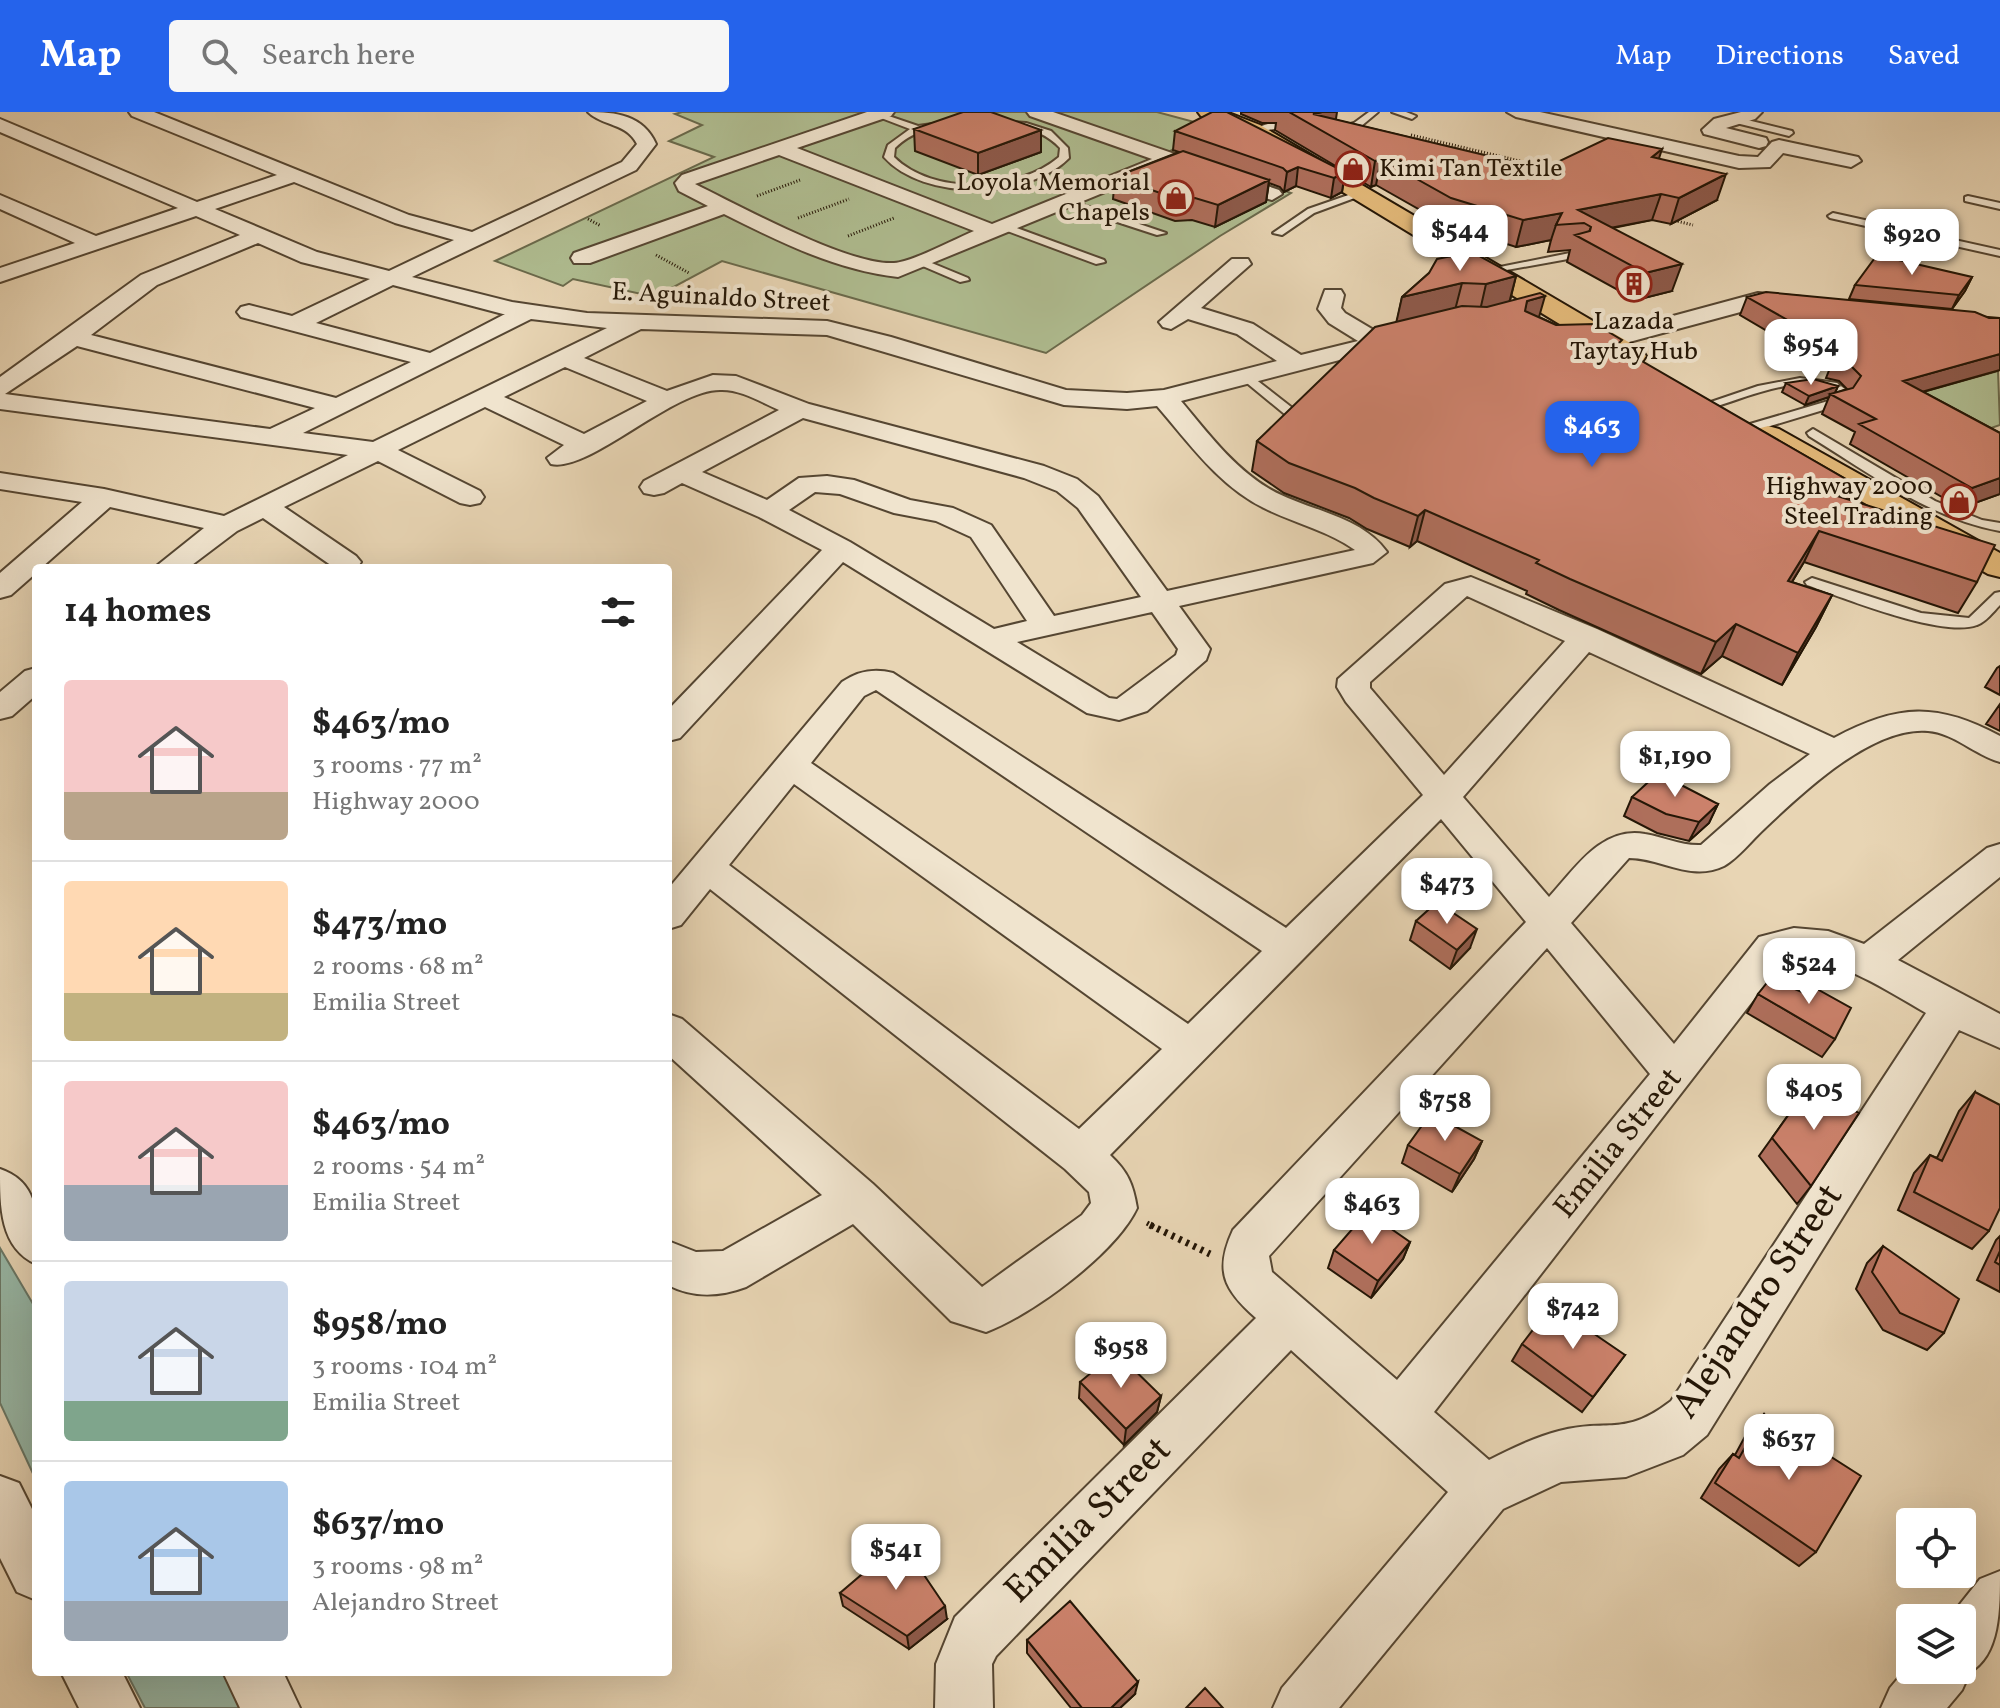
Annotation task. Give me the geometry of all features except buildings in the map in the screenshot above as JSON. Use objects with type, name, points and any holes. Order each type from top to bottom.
[{"type":"main road","points":[[1208,112],[1252,130],[1363,193],[1490,270],[1538,312],[1652,368]]},
{"type":"main road","points":[[1689,389],[2000,567]]},
{"type":"street","points":[[138,112],[402,219],[473,239]]},
{"type":"street","points":[[296,323],[629,166],[647,144],[644,135],[635,127],[597,112]]},
{"type":"street","points":[[1060,122],[1086,112]]},
{"type":"street","points":[[1516,112],[1739,162],[1763,163],[1784,140]]},
{"type":"street","points":[[1753,112],[1744,118],[1720,122],[1711,130],[1719,134],[1784,140],[1851,161]]},
{"type":"street","points":[[882,113],[685,183],[686,187],[817,248],[885,270],[898,270],[1170,159]]},
{"type":"street","points":[[1037,121],[1060,122],[1272,194]]},
{"type":"street","name":"E. Aguinaldo Street","points":[[0,125],[309,257],[389,278],[527,312],[587,320],[827,328],[1064,397],[1127,401],[1164,398],[1423,331]]},
{"type":"street","points":[[220,144],[245,136]]},
{"type":"street","points":[[779,148],[927,205],[1000,229]]},
{"type":"street","points":[[0,275],[297,175]]},
{"type":"street","points":[[0,201],[94,243]]},
{"type":"street","points":[[582,258],[726,207]]},
{"type":"street","points":[[0,388],[166,271],[257,236]]},
{"type":"street","points":[[1166,326],[1240,264]]},
{"type":"street","points":[[1333,295],[1329,309],[1337,318],[1377,342]]},
{"type":"street","points":[[1604,345],[1758,300],[1822,305]]},
{"type":"street","points":[[1186,311],[1245,329],[1297,364]]},
{"type":"street","points":[[249,312],[433,361]]},
{"type":"street","points":[[272,438],[527,312]]},
{"type":"street","points":[[174,564],[227,525],[639,321]]},
{"type":"street","points":[[73,338],[338,406]]},
{"type":"street","points":[[564,358],[667,400]]},
{"type":"street","points":[[560,458],[667,400],[713,382],[736,383],[800,409],[1034,472],[1067,485],[1088,502],[1157,601],[1187,635],[1194,649],[1190,660],[1135,704],[1119,710],[1099,706],[840,548],[769,511],[681,473]]},
{"type":"street","points":[[485,398],[586,445]]},
{"type":"street","points":[[989,639],[1363,557],[1372,552],[1358,539],[1270,501],[1243,482],[1164,398]]},
{"type":"street","points":[[0,401],[379,451],[470,497]]},
{"type":"street","points":[[654,487],[800,409]]},
{"type":"street","points":[[0,481],[104,497],[227,525]]},
{"type":"street","points":[[769,511],[809,484],[827,484],[844,486],[904,507],[943,514],[981,531],[1045,625]]},
{"type":"street","points":[[2,586],[104,497]]},
{"type":"street","points":[[265,507],[346,562]]},
{"type":"street","points":[[672,726],[840,548]]},
{"type":"street","points":[[1675,1074],[1353,687],[1360,673],[1463,587],[1483,589],[1835,752]]},
{"type":"street","points":[[1081,1156],[1444,795],[1586,636]]},
{"type":"street","points":[[672,910],[853,689],[865,681],[882,680],[1287,948]]},
{"type":"street","points":[[0,709],[32,681]]},
{"type":"street","points":[[1484,1490],[1255,1287],[1244,1270],[1244,1257],[1249,1245],[1617,848],[1631,844],[1650,846],[1672,856],[1695,861],[1712,856],[1802,776],[1835,752],[1898,721],[1926,720],[1964,731],[2000,751]]},
{"type":"street","points":[[791,765],[1191,1048]]},
{"type":"street","points":[[2000,857],[1869,962],[2000,1032]]},
{"type":"street","points":[[672,1034],[857,1198],[968,1305],[986,1310],[1001,1303],[1098,1229],[1114,1208],[1110,1183],[1081,1156],[708,868]]},
{"type":"street","name":"Emilia Street","points":[[1399,1417],[1773,947],[1794,942],[1828,946],[1869,962]]},
{"type":"street","name":"Alejandro Street","points":[[1302,1708],[1484,1490],[1561,1456],[1626,1451],[1665,1437],[1689,1418],[1951,1008]]},
{"type":"street","points":[[0,1188],[32,1237]]},
{"type":"street","points":[[672,1264],[692,1274],[729,1272],[857,1198]]},
{"type":"street","name":"Emilia Street","points":[[964,1708],[964,1664],[975,1637],[1288,1319]]},
{"type":"street","points":[[0,1502],[32,1565]]},
{"type":"street","points":[[92,1676],[111,1708]]},
{"type":"street","points":[[254,1676],[271,1708]]},
{"type":"street","points":[[1910,1708],[1930,1684]]},
{"type":"lane","points":[[1319,128],[1346,130],[1374,112]]},
{"type":"lane","points":[[1396,112],[1412,116]]},
{"type":"lane","points":[[882,113],[918,129]]},
{"type":"lane","points":[[1037,121],[1061,143],[1065,153],[1054,169],[1036,177],[981,186],[951,184],[914,176],[892,162],[889,152],[895,142],[918,129],[940,124],[1037,121]]},
{"type":"lane","points":[[1252,130],[1281,123],[1308,126]]},
{"type":"lane","points":[[881,188],[914,176]]},
{"type":"lane","points":[[1278,233],[1311,211],[1363,193]]},
{"type":"lane","points":[[1968,199],[2000,206]]},
{"type":"lane","points":[[1065,202],[1161,233]]},
{"type":"lane","points":[[1833,216],[2000,253]]},
{"type":"lane","points":[[1000,229],[1100,262]]},
{"type":"lane","points":[[1490,270],[1575,255]]},
{"type":"lane","points":[[922,262],[964,280]]},
{"type":"lane","points":[[1246,377],[1291,413]]},
{"type":"lane","points":[[1714,403],[1809,380],[1832,384],[1844,393],[1839,401],[1754,427]]},
{"type":"lane","points":[[1813,433],[1932,504],[1976,524],[2000,527]]},
{"type":"lane","points":[[1812,582],[1955,624],[1973,622],[2000,596]]},
{"type":"path","points":[[1404,134],[1559,170]]},
{"type":"path","points":[[726,207],[831,168]]},
{"type":"path","points":[[771,228],[881,188]]},
{"type":"path","points":[[817,248],[927,205]]},
{"type":"path","points":[[1662,217],[1693,225]]},
{"type":"path","points":[[1114,1208],[1244,1270]]},
{"type":"shaded area","points":[[1157,112],[1213,127],[1170,151],[1291,193],[1220,236],[1046,353],[722,261],[655,297],[573,279],[563,286],[495,261],[714,157],[669,141],[702,125],[675,114]]},
{"type":"shaded area","points":[[1998,371],[2000,425],[1965,437],[1894,400]]},
{"type":"shaded area","points":[[0,1248],[32,1302],[32,1471],[0,1403]]},
{"type":"shaded area","points":[[128,1676],[238,1676],[255,1708],[145,1708]]},
{"type":"place","name":"Kimi Tan Textile","points":[[1353,169]]},
{"type":"place","name":"Loyola Memorial Chapels","points":[[1176,198]]},
{"type":"place","name":"Lazada Taytay Hub","points":[[1634,284]]},
{"type":"place","name":"Highway 2000 Steel Trading","points":[[1959,502]]}]
